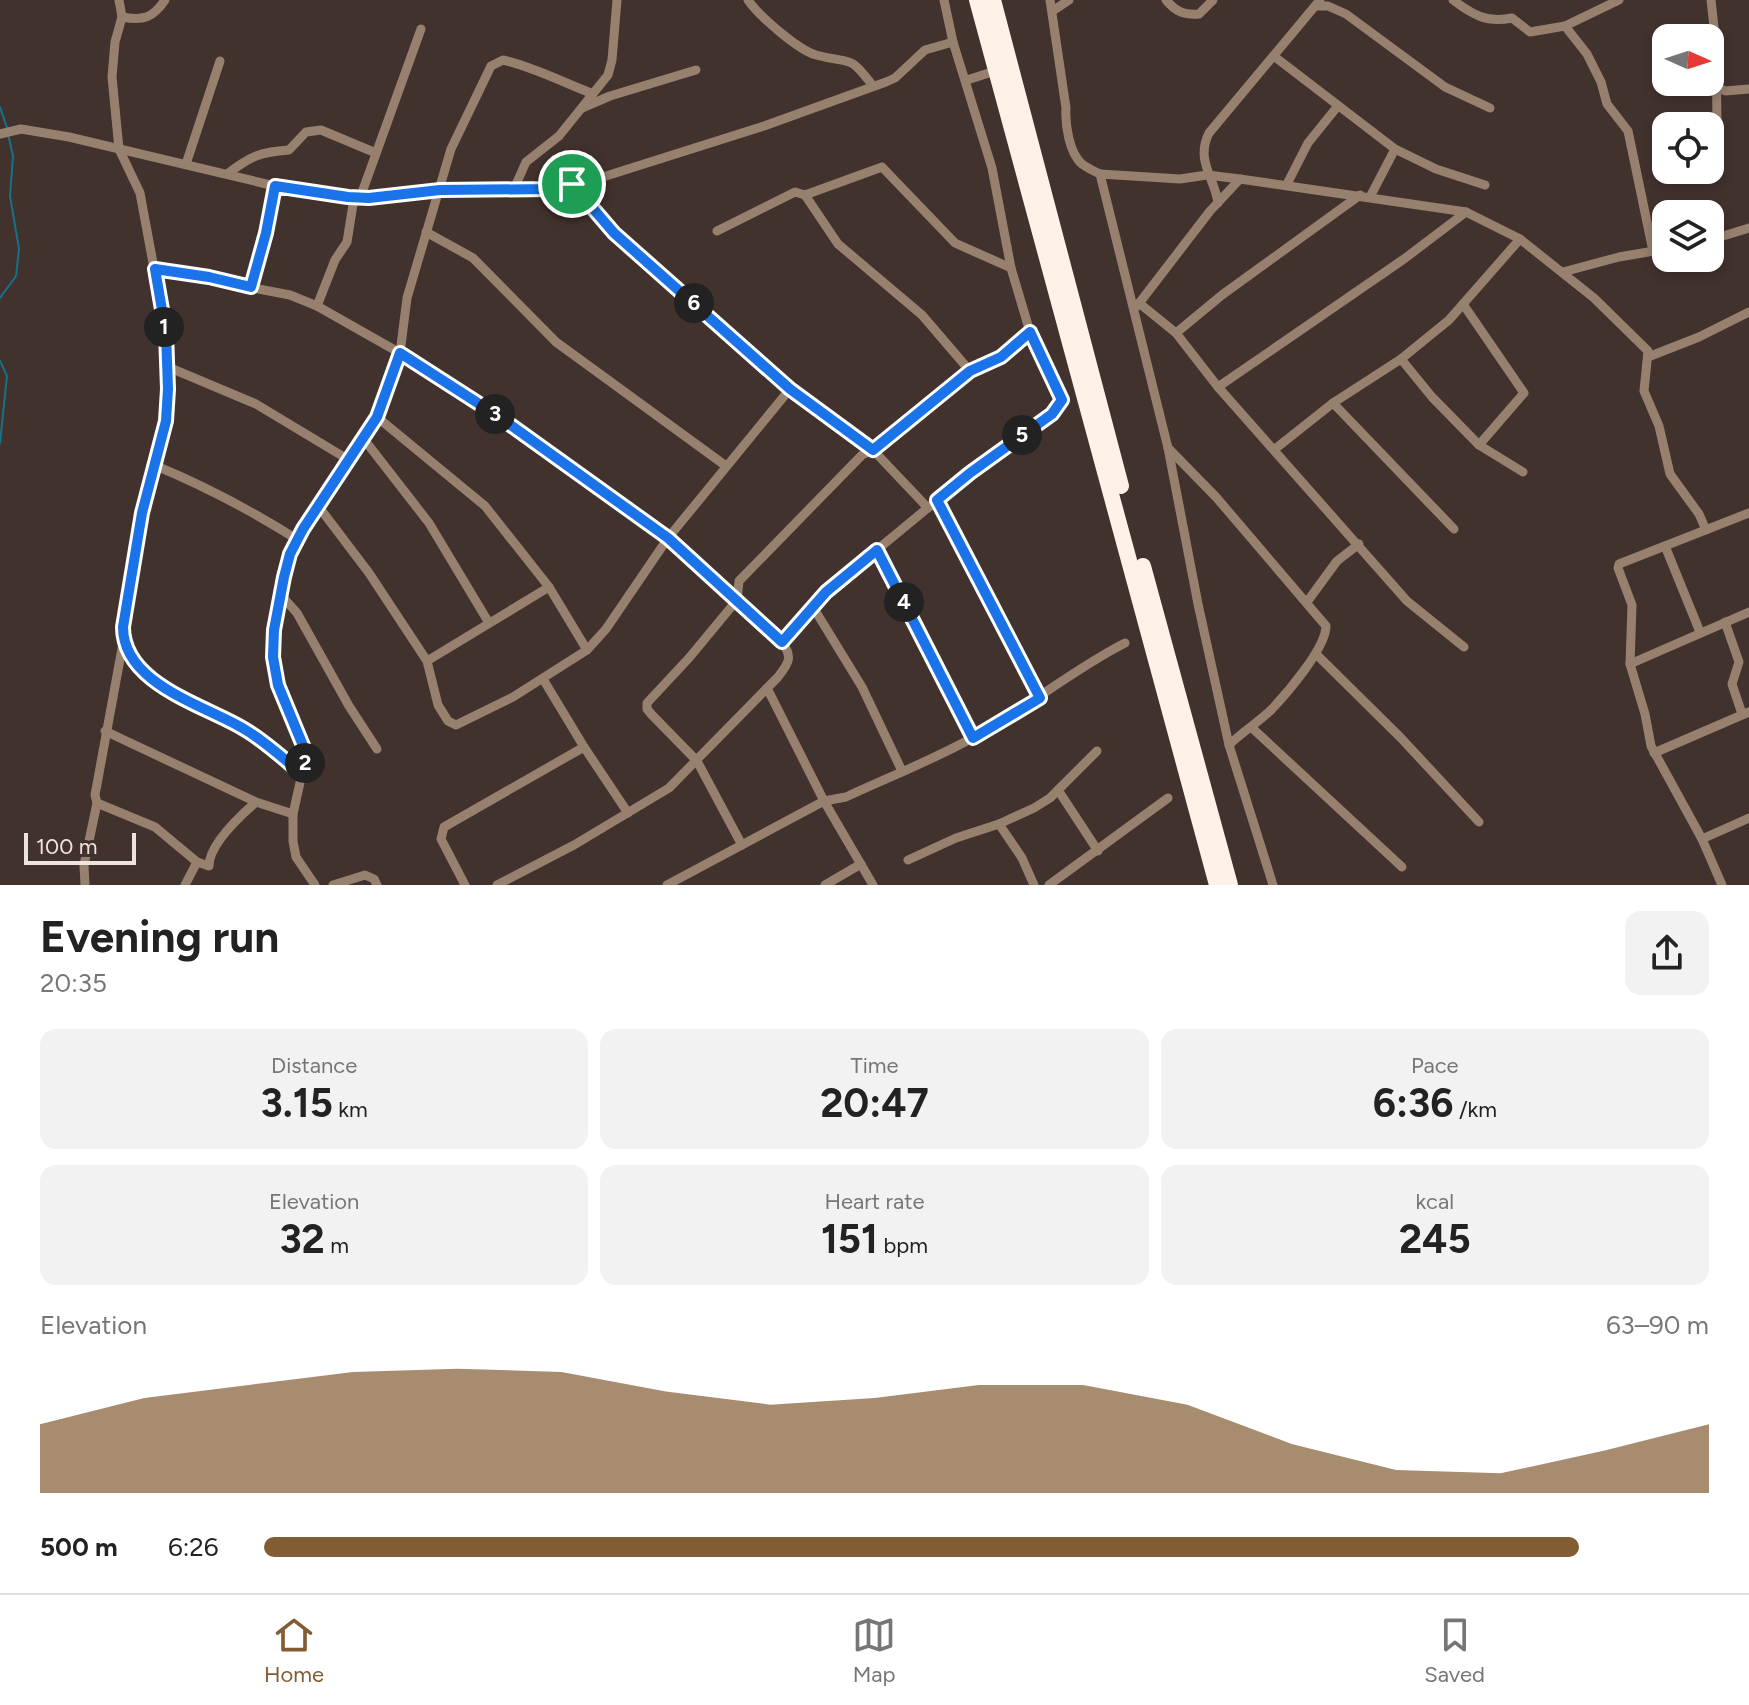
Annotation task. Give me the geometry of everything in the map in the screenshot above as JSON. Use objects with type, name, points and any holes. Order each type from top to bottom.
[{"type":"highway","points":[[977,0],[1217,885]]},
{"type":"highway","points":[[993,0],[1230,885]]},
{"type":"street","points":[[85,885],[84,865],[97,803],[95,795],[105,731],[123,643],[126,602],[142,513],[166,421],[166,333],[155,269],[140,193],[119,149],[112,77],[115,42],[122,17],[119,0]]},
{"type":"street","points":[[122,17],[137,20],[150,17],[165,0]]},
{"type":"street","points":[[513,191],[526,162],[554,141],[611,69],[617,0]]},
{"type":"street","points":[[748,0],[766,22],[813,54],[857,64],[873,86]]},
{"type":"street","points":[[782,642],[826,592],[970,473],[1052,414],[1062,400],[1030,332],[1011,268],[992,168],[953,42],[944,0]]},
{"type":"street","points":[[1069,0],[1052,5],[1066,108],[1065,123],[1081,164],[1100,174],[1180,179],[1207,175],[1287,184],[1466,212],[1520,239],[1563,272],[1648,351],[1644,391],[1659,426],[1670,474],[1699,514],[1706,530]]},
{"type":"street","points":[[1166,0],[1180,14],[1191,15],[1199,14],[1213,0]]},
{"type":"street","points":[[1453,0],[1474,16],[1494,22],[1512,18],[1530,32],[1565,26],[1619,0]]},
{"type":"street","points":[[1711,0],[1714,24]]},
{"type":"street","points":[[1218,203],[1207,175],[1204,151],[1209,133],[1318,3],[1346,14],[1445,87],[1490,108]]},
{"type":"street","points":[[1565,26],[1587,54],[1601,82],[1607,104],[1628,131],[1652,246]]},
{"type":"street","points":[[317,306],[335,260],[347,242],[357,198],[421,29]]},
{"type":"street","points":[[0,134],[21,129],[275,186],[357,198],[440,190],[550,189],[764,126],[895,78],[925,50],[953,42]]},
{"type":"street","points":[[1275,57],[1395,149],[1436,169],[1485,185]]},
{"type":"street","points":[[315,885],[296,857],[292,826],[303,775],[304,748],[278,685],[273,657],[274,630],[290,554],[377,417],[400,353],[404,311],[454,142],[491,66],[498,60],[526,65],[591,93]]},
{"type":"street","points":[[186,164],[220,61]]},
{"type":"street","points":[[582,108],[610,96],[696,70]]},
{"type":"street","points":[[967,80],[995,71]]},
{"type":"street","points":[[1724,90],[1749,89]]},
{"type":"street","points":[[1287,184],[1308,143],[1337,107]]},
{"type":"street","points":[[227,174],[250,157],[263,152],[289,150],[306,132],[321,130],[376,153]]},
{"type":"street","points":[[1176,333],[1222,295],[1365,196],[1395,149]]},
{"type":"street","points":[[717,231],[795,192],[805,195],[882,167],[955,243],[1011,268]]},
{"type":"street","points":[[1100,174],[1137,306],[1229,745],[1273,885]]},
{"type":"street","points":[[1137,306],[1240,179]]},
{"type":"street","points":[[572,184],[614,233],[790,389],[873,450],[928,508]]},
{"type":"street","points":[[251,287],[275,186]]},
{"type":"street","points":[[805,195],[838,244],[922,315],[970,371]]},
{"type":"street","points":[[1218,387],[1404,259],[1466,212]]},
{"type":"street","points":[[1724,236],[1749,228]]},
{"type":"street","points":[[426,232],[473,258],[556,342],[726,466]]},
{"type":"street","points":[[1275,449],[1333,403],[1401,359],[1449,320],[1520,239]]},
{"type":"street","points":[[1563,272],[1652,251]]},
{"type":"street","points":[[155,269],[290,295],[317,306],[400,353],[498,416],[668,538],[790,652],[789,662],[767,688],[669,788],[497,885]]},
{"type":"street","points":[[1463,304],[1524,393],[1479,445]]},
{"type":"street","points":[[1137,306],[1176,333],[1218,387],[1407,601],[1464,647]]},
{"type":"street","points":[[1648,357],[1699,337],[1749,312]]},
{"type":"street","points":[[742,845],[697,761],[652,715],[647,703],[737,600],[739,581],[862,455],[873,450],[970,371],[1001,357],[1030,332]]},
{"type":"street","points":[[1401,359],[1432,397],[1479,445],[1523,472]]},
{"type":"street","points":[[168,367],[256,404],[349,460]]},
{"type":"street","points":[[319,507],[369,573],[427,661],[438,705],[448,721],[456,725],[543,679],[587,650],[606,629],[668,538],[790,389]]},
{"type":"street","points":[[1333,403],[1454,529]]},
{"type":"street","points":[[377,417],[485,506],[549,587],[587,650]]},
{"type":"street","points":[[363,438],[429,523],[489,623]]},
{"type":"street","points":[[1168,448],[1216,497],[1326,626],[1326,634],[1316,654],[1273,708],[1229,745]]},
{"type":"street","points":[[154,465],[196,482],[298,540]]},
{"type":"street","points":[[937,500],[1040,698]]},
{"type":"street","points":[[1719,884],[1702,839],[1654,753],[1630,664],[1632,605],[1618,568],[1619,564],[1749,513]]},
{"type":"street","points":[[1307,602],[1337,561],[1359,544]]},
{"type":"street","points":[[1665,546],[1700,632]]},
{"type":"street","points":[[877,550],[973,738]]},
{"type":"street","points":[[427,661],[549,587]]},
{"type":"street","points":[[280,594],[293,607],[377,749]]},
{"type":"street","points":[[813,607],[862,687],[902,771]]},
{"type":"street","points":[[1630,664],[1749,612]]},
{"type":"street","points":[[1654,753],[1746,713],[1732,684],[1739,662],[1725,622]]},
{"type":"street","points":[[123,643],[147,674],[181,699],[249,732],[303,775]]},
{"type":"street","points":[[670,884],[824,801],[846,797],[973,738],[1125,643]]},
{"type":"street","points":[[1316,654],[1401,738],[1479,822]]},
{"type":"street","points":[[543,679],[628,813]]},
{"type":"street","points":[[767,688],[824,801],[873,885]]},
{"type":"street","points":[[1251,727],[1402,867]]},
{"type":"street","points":[[105,731],[256,802],[293,814]]},
{"type":"street","points":[[465,885],[441,839],[444,827],[584,747]]},
{"type":"street","points":[[908,860],[1034,808],[1058,790],[1097,751]]},
{"type":"street","points":[[1058,790],[1098,851]]},
{"type":"street","points":[[1053,884],[1168,798]]},
{"type":"street","points":[[97,803],[155,827],[197,862],[209,866],[209,858],[233,823],[256,802]]},
{"type":"street","points":[[1702,839],[1749,818]]},
{"type":"street","points":[[999,824],[1022,858],[1034,885]]},
{"type":"street","points":[[185,885],[197,862]]},
{"type":"street","points":[[825,885],[861,864]]},
{"type":"street","points":[[333,885],[365,875],[374,879],[377,885]]},
{"type":"waterway","points":[[0,107],[7,128]]},
{"type":"waterway","points":[[0,298],[16,276],[19,249],[10,196],[13,156],[8,134]]},
{"type":"waterway","points":[[0,361],[7,376],[0,443]]},
{"type":"route","points":[[572,184],[614,233],[790,389],[873,450],[970,371],[995,361],[1030,332],[1062,400],[1052,414],[937,500],[1040,698],[973,738],[877,550],[826,592],[782,642],[668,538],[498,416],[400,353],[377,417],[303,529],[290,554],[284,577],[274,630],[273,657],[278,685],[304,748],[303,775],[249,732],[181,699],[147,674],[123,643],[123,627],[142,513],[166,421],[166,333],[155,269],[251,287],[275,186],[369,198],[440,190],[550,189],[572,184]]}]
